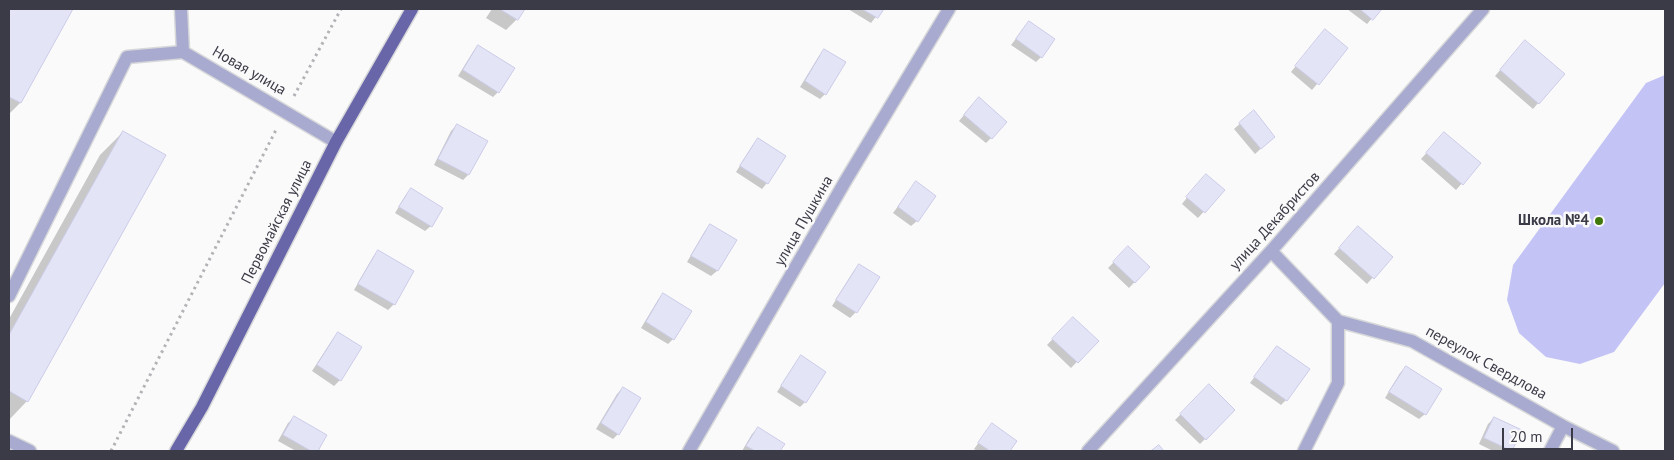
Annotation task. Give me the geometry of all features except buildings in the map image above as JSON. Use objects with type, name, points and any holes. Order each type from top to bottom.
[{"type":"main road","name":"Первомайская улица","points":[[176,451],[202,408],[336,142],[412,9]]},
{"type":"street","points":[[9,296],[127,57],[183,52],[181,9]]},
{"type":"street","name":"улица Пушкина","points":[[689,451],[846,180],[949,9]]},
{"type":"street","name":"улица Декабристов","points":[[1088,451],[1271,252],[1483,9]]},
{"type":"street","name":"Новая улица","points":[[183,52],[336,142]]},
{"type":"street","points":[[1271,252],[1338,321],[1338,383],[1304,451]]},
{"type":"street","name":"переулок Свердлова","points":[[1338,321],[1412,341],[1563,426],[1613,451]]},
{"type":"street","points":[[1550,451],[1563,426]]},
{"type":"street","points":[[9,440],[30,451]]},
{"type":"path","points":[[111,451],[286,111],[341,9]]},
{"type":"shaded area","points":[[1665,75],[1665,283],[1614,352],[1580,364],[1546,357],[1519,333],[1507,300],[1513,265],[1646,83]]},
{"type":"place","name":"Школа №4","points":[[1599,221]]}]
